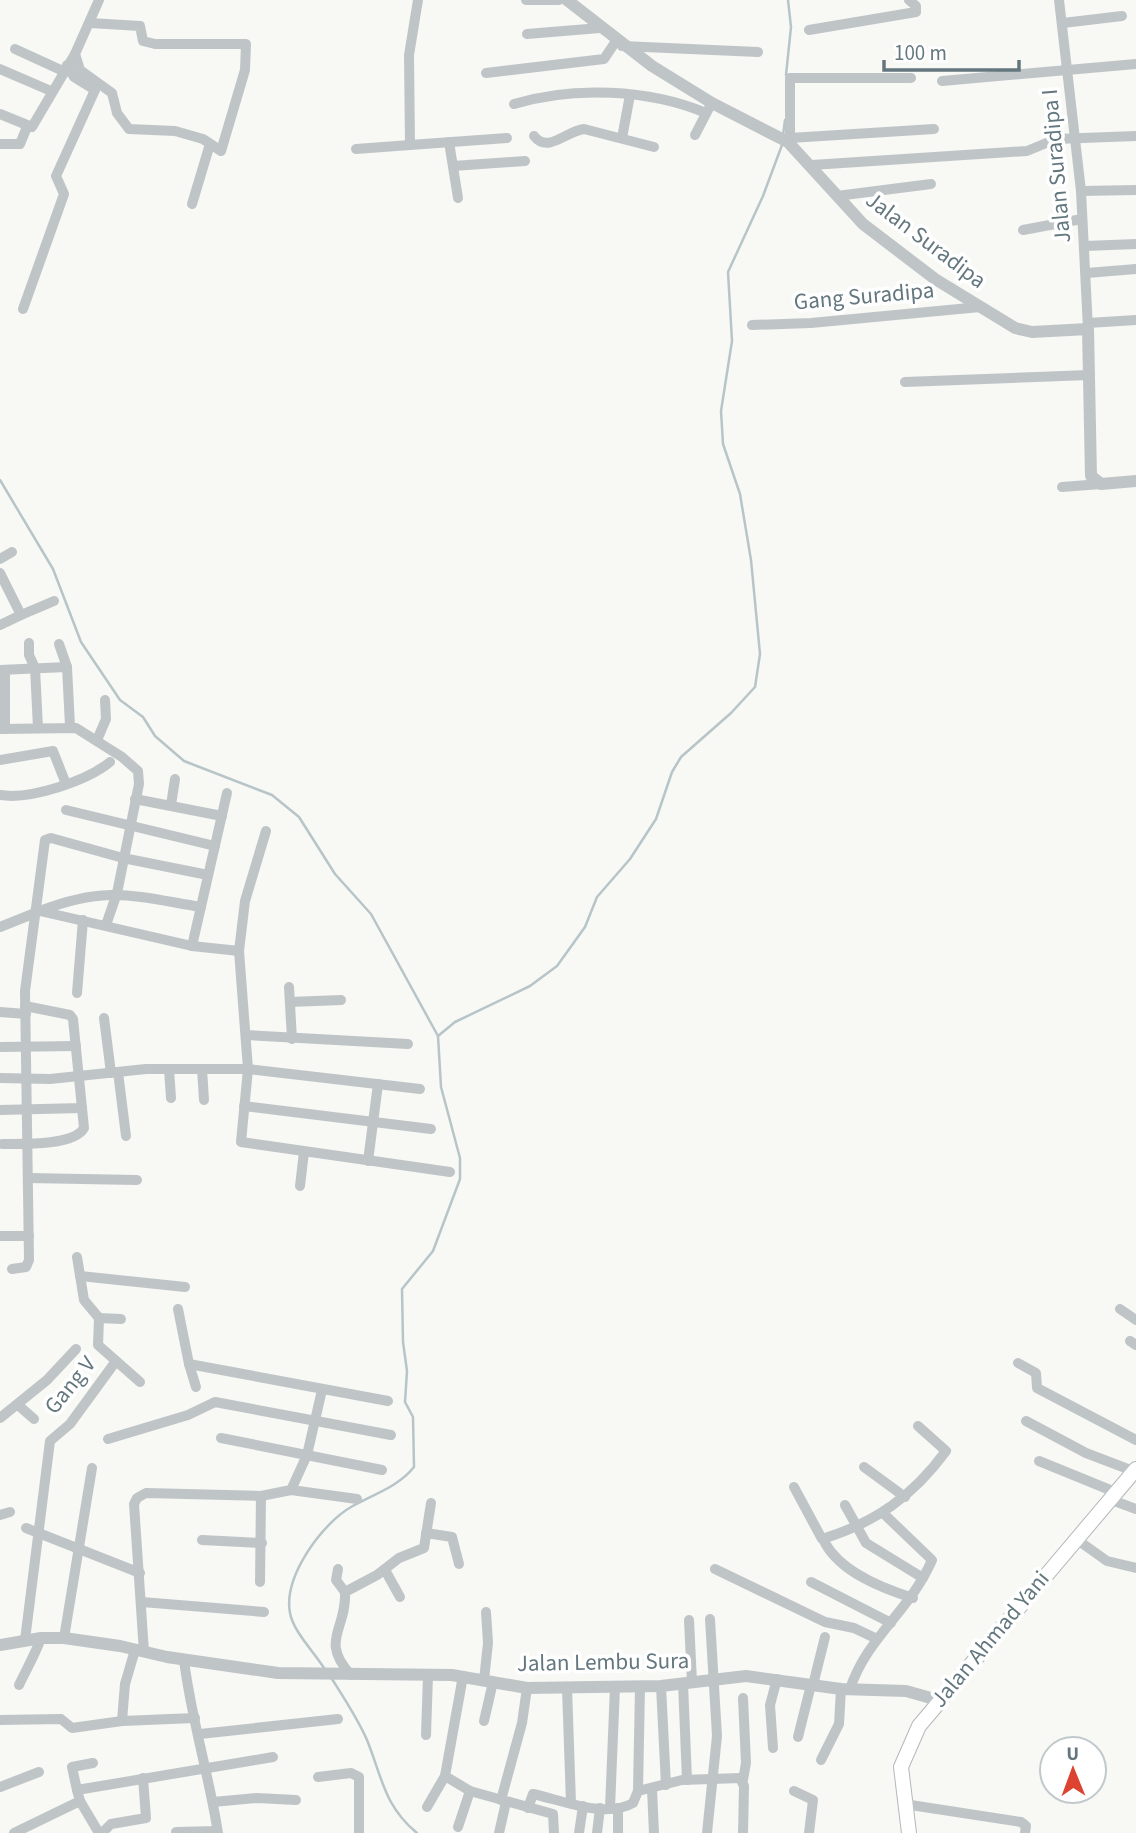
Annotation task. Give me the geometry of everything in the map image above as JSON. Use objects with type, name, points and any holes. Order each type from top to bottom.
[{"type":"main road","name":"Jalan Ahmad Yani","points":[[909,1833],[904,1804],[902,1759],[919,1726],[938,1700],[1135,1471]]},
{"type":"street","points":[[0,114],[27,127],[33,125],[75,54],[99,0]]},
{"type":"street","points":[[410,145],[409,55],[418,0]]},
{"type":"street","points":[[526,0],[559,0]]},
{"type":"street","name":"Jalan Suradipa","points":[[567,0],[619,43],[709,108],[790,141],[837,196],[884,241],[935,279],[1025,331],[1088,326]]},
{"type":"street","points":[[809,30],[916,12],[916,6],[909,0]]},
{"type":"street","name":"Jalan Suradipa I","points":[[1059,0],[1081,191],[1088,326]]},
{"type":"street","points":[[1063,23],[1122,16]]},
{"type":"street","points":[[75,54],[80,70],[112,93],[117,113],[129,129],[175,131],[210,144],[220,151],[226,140],[246,63],[246,44],[155,44],[143,41],[144,30],[140,26],[90,23]]},
{"type":"street","points":[[527,34],[600,28]]},
{"type":"street","points":[[486,73],[604,59],[619,43],[758,52]]},
{"type":"street","points":[[15,49],[65,68],[74,78],[95,90],[56,176],[64,194],[23,309]]},
{"type":"street","points":[[942,82],[1136,64]]},
{"type":"street","points":[[0,69],[51,91]]},
{"type":"street","points":[[911,78],[790,78],[790,141],[934,129]]},
{"type":"street","points":[[514,104],[575,94],[630,95],[709,108],[695,135]]},
{"type":"street","points":[[622,138],[630,95]]},
{"type":"street","points":[[0,144],[20,145],[27,127]]},
{"type":"street","points":[[534,136],[542,143],[550,144],[573,130],[584,129],[654,146]]},
{"type":"street","points":[[812,165],[1027,151],[1045,142],[1136,136]]},
{"type":"street","points":[[356,149],[507,138]]},
{"type":"street","points":[[449,142],[458,198]]},
{"type":"street","points":[[192,204],[210,144]]},
{"type":"street","points":[[453,166],[525,161]]},
{"type":"street","points":[[837,196],[931,184]]},
{"type":"street","points":[[1081,191],[1136,190]]},
{"type":"street","points":[[1023,230],[1082,219]]},
{"type":"street","points":[[1084,246],[1136,244]]},
{"type":"street","points":[[1087,273],[1136,270]]},
{"type":"street","name":"Gang Suradipa","points":[[752,325],[811,323],[981,307]]},
{"type":"street","points":[[1101,484],[1091,476],[1088,326],[1136,320]]},
{"type":"street","points":[[905,382],[1088,375]]},
{"type":"street","points":[[1062,487],[1136,481]]},
{"type":"street","points":[[0,559],[12,552]]},
{"type":"street","points":[[0,573],[21,615]]},
{"type":"street","points":[[0,625],[54,601]]},
{"type":"street","points":[[29,643],[29,655],[35,668],[38,728]]},
{"type":"street","points":[[59,645],[67,667],[70,726]]},
{"type":"street","points":[[67,667],[2,670],[2,729],[70,726],[97,740],[138,771],[117,893],[106,925]]},
{"type":"street","points":[[97,740],[106,719],[105,700]]},
{"type":"street","points":[[0,760],[53,751],[65,784]]},
{"type":"street","points":[[0,795],[23,795],[65,784],[94,773],[110,762]]},
{"type":"street","points":[[171,805],[175,779]]},
{"type":"street","points":[[192,946],[227,793]]},
{"type":"street","points":[[135,799],[222,816]]},
{"type":"street","points":[[66,810],[215,846]]},
{"type":"street","points":[[266,831],[245,901],[239,951],[248,1069],[240,1135],[243,1143],[450,1172]]},
{"type":"street","points":[[12,1269],[28,1266],[25,982],[38,912],[47,839],[208,876]]},
{"type":"street","points":[[0,926],[75,897],[117,893],[201,907]]},
{"type":"street","points":[[38,912],[192,946],[239,951]]},
{"type":"street","points":[[77,993],[83,920]]},
{"type":"street","points":[[289,987],[292,1039]]},
{"type":"street","points":[[290,1002],[341,1000]]},
{"type":"street","points":[[0,1012],[25,1010],[70,1015],[76,1046],[83,1128],[80,1134],[50,1142],[2,1144]]},
{"type":"street","points":[[104,1018],[126,1136]]},
{"type":"street","points":[[247,1035],[408,1044]]},
{"type":"street","points":[[0,1047],[76,1046]]},
{"type":"street","points":[[169,1069],[171,1098]]},
{"type":"street","points":[[0,1078],[26,1080],[169,1069],[248,1069],[420,1089]]},
{"type":"street","points":[[202,1069],[204,1100]]},
{"type":"street","points":[[368,1161],[378,1084]]},
{"type":"street","points":[[244,1106],[431,1129]]},
{"type":"street","points":[[0,1111],[82,1108]]},
{"type":"street","points":[[300,1186],[304,1152]]},
{"type":"street","points":[[28,1178],[137,1180]]},
{"type":"street","points":[[0,1236],[29,1236]]},
{"type":"street","points":[[77,1257],[85,1300],[99,1318],[98,1345],[141,1382]]},
{"type":"street","points":[[80,1276],[186,1287]]},
{"type":"street","points":[[178,1309],[196,1387]]},
{"type":"street","points":[[1120,1309],[1136,1320]]},
{"type":"street","points":[[99,1318],[121,1319]]},
{"type":"street","points":[[0,1418],[18,1405],[76,1349]]},
{"type":"street","name":"Gang V","points":[[25,1640],[51,1437],[70,1424],[116,1361]]},
{"type":"street","points":[[1018,1363],[1036,1373],[1037,1388],[1136,1440]]},
{"type":"street","points":[[189,1364],[388,1401]]},
{"type":"street","points":[[291,1490],[307,1455],[322,1390]]},
{"type":"street","points":[[108,1439],[188,1415],[215,1402],[391,1435]]},
{"type":"street","points":[[18,1405],[34,1419]]},
{"type":"street","points":[[1026,1421],[1086,1453],[1135,1471]]},
{"type":"street","points":[[794,1487],[822,1539],[856,1528],[905,1497],[924,1480],[946,1451],[918,1426]]},
{"type":"street","points":[[221,1438],[382,1470]]},
{"type":"street","points":[[1040,1461],[1136,1509]]},
{"type":"street","points":[[864,1467],[905,1497]]},
{"type":"street","points":[[64,1638],[92,1468]]},
{"type":"street","points":[[122,1721],[125,1684],[140,1651],[142,1602],[134,1504],[141,1495],[261,1496],[291,1490],[357,1499]]},
{"type":"street","points":[[260,1583],[261,1496]]},
{"type":"street","points":[[345,1592],[385,1570],[399,1558],[424,1548],[430,1503]]},
{"type":"street","points":[[845,1505],[856,1528],[874,1549],[923,1578]]},
{"type":"street","points":[[821,1760],[839,1724],[846,1689],[859,1663],[875,1638],[912,1598],[931,1558],[883,1513]]},
{"type":"street","points":[[26,1528],[140,1573]]},
{"type":"street","points":[[426,1533],[452,1537],[459,1564]]},
{"type":"street","points":[[1076,1539],[1107,1561],[1136,1568]]},
{"type":"street","points":[[202,1540],[262,1543]]},
{"type":"street","points":[[825,1543],[836,1558],[853,1571],[912,1598]]},
{"type":"street","points":[[338,1569],[336,1580],[345,1592],[345,1608],[335,1630],[334,1649],[348,1675]]},
{"type":"street","points":[[715,1569],[825,1622],[854,1628],[875,1638]]},
{"type":"street","points":[[385,1570],[400,1597]]},
{"type":"street","points":[[811,1582],[891,1623]]},
{"type":"street","points":[[142,1602],[264,1612]]},
{"type":"street","points":[[484,1721],[489,1681],[486,1612]]},
{"type":"street","points":[[708,1833],[717,1736],[711,1679],[710,1619]]},
{"type":"street","points":[[687,1780],[690,1620]]},
{"type":"street","points":[[798,1737],[825,1637]]},
{"type":"street","points":[[19,1685],[28,1664],[34,1660],[41,1638]]},
{"type":"street","name":"Jalan Lembu Sura","points":[[0,1645],[41,1638],[64,1638],[184,1660],[308,1675],[463,1676],[527,1689],[661,1686],[747,1676],[846,1689],[906,1691],[938,1700]]},
{"type":"street","points":[[176,1832],[217,1832],[200,1734],[189,1702],[184,1660]]},
{"type":"street","points":[[426,1735],[428,1675]]},
{"type":"street","points":[[427,1807],[445,1776],[463,1676]]},
{"type":"street","points":[[773,1748],[770,1705],[777,1679]]},
{"type":"street","points":[[661,1686],[666,1785]]},
{"type":"street","points":[[615,1687],[609,1808],[618,1833]]},
{"type":"street","points":[[528,1808],[533,1794],[583,1806],[609,1808],[633,1803],[638,1791],[640,1687]]},
{"type":"street","points":[[567,1688],[571,1802]]},
{"type":"street","points":[[499,1833],[503,1801],[522,1723],[527,1689]]},
{"type":"street","points":[[743,1698],[746,1763],[743,1780],[743,1833]]},
{"type":"street","points":[[0,1720],[61,1719],[72,1728],[122,1721],[195,1718]]},
{"type":"street","points":[[200,1734],[338,1719]]},
{"type":"street","points":[[14,1833],[78,1796],[143,1778],[273,1757]]},
{"type":"street","points":[[93,1763],[72,1767],[78,1796],[100,1833],[111,1824],[146,1818],[143,1778]]},
{"type":"street","points":[[0,1787],[39,1772]]},
{"type":"street","points":[[318,1777],[351,1773],[359,1777],[359,1833]]},
{"type":"street","points":[[445,1776],[470,1791],[552,1814],[554,1833]]},
{"type":"street","points":[[638,1791],[687,1780],[743,1780]]},
{"type":"street","points":[[652,1789],[654,1833]]},
{"type":"street","points":[[458,1827],[470,1791]]},
{"type":"street","points":[[794,1791],[813,1800],[809,1833]]},
{"type":"street","points":[[213,1802],[257,1798],[296,1800]]},
{"type":"street","points":[[904,1804],[1021,1822],[1026,1826],[1025,1833]]},
{"type":"street","points":[[579,1833],[583,1806]]},
{"type":"street","points":[[597,1833],[609,1808]]},
{"type":"waterway","points":[[786,75],[791,27],[788,0]]},
{"type":"waterway","points":[[783,135],[785,120]]},
{"type":"waterway","points":[[324,1668],[299,1634],[290,1613],[289,1598],[299,1567],[318,1538],[340,1515],[393,1485],[414,1467],[413,1417],[405,1402],[407,1371],[403,1342],[402,1289],[433,1251],[460,1179],[460,1158],[441,1087],[438,1036],[455,1022],[530,986],[557,966],[585,927],[597,897],[630,859],[656,819],[672,772],[681,757],[731,713],[755,687],[760,654],[751,560],[740,494],[723,444],[721,411],[732,341],[728,272],[763,196],[782,145]]},
{"type":"waterway","points":[[0,480],[53,569],[81,642],[120,700],[143,717],[155,736],[184,761],[272,795],[299,817],[335,874],[371,914],[438,1036]]},
{"type":"waterway","points":[[332,1679],[363,1732],[385,1790],[397,1812],[417,1833]]}]
